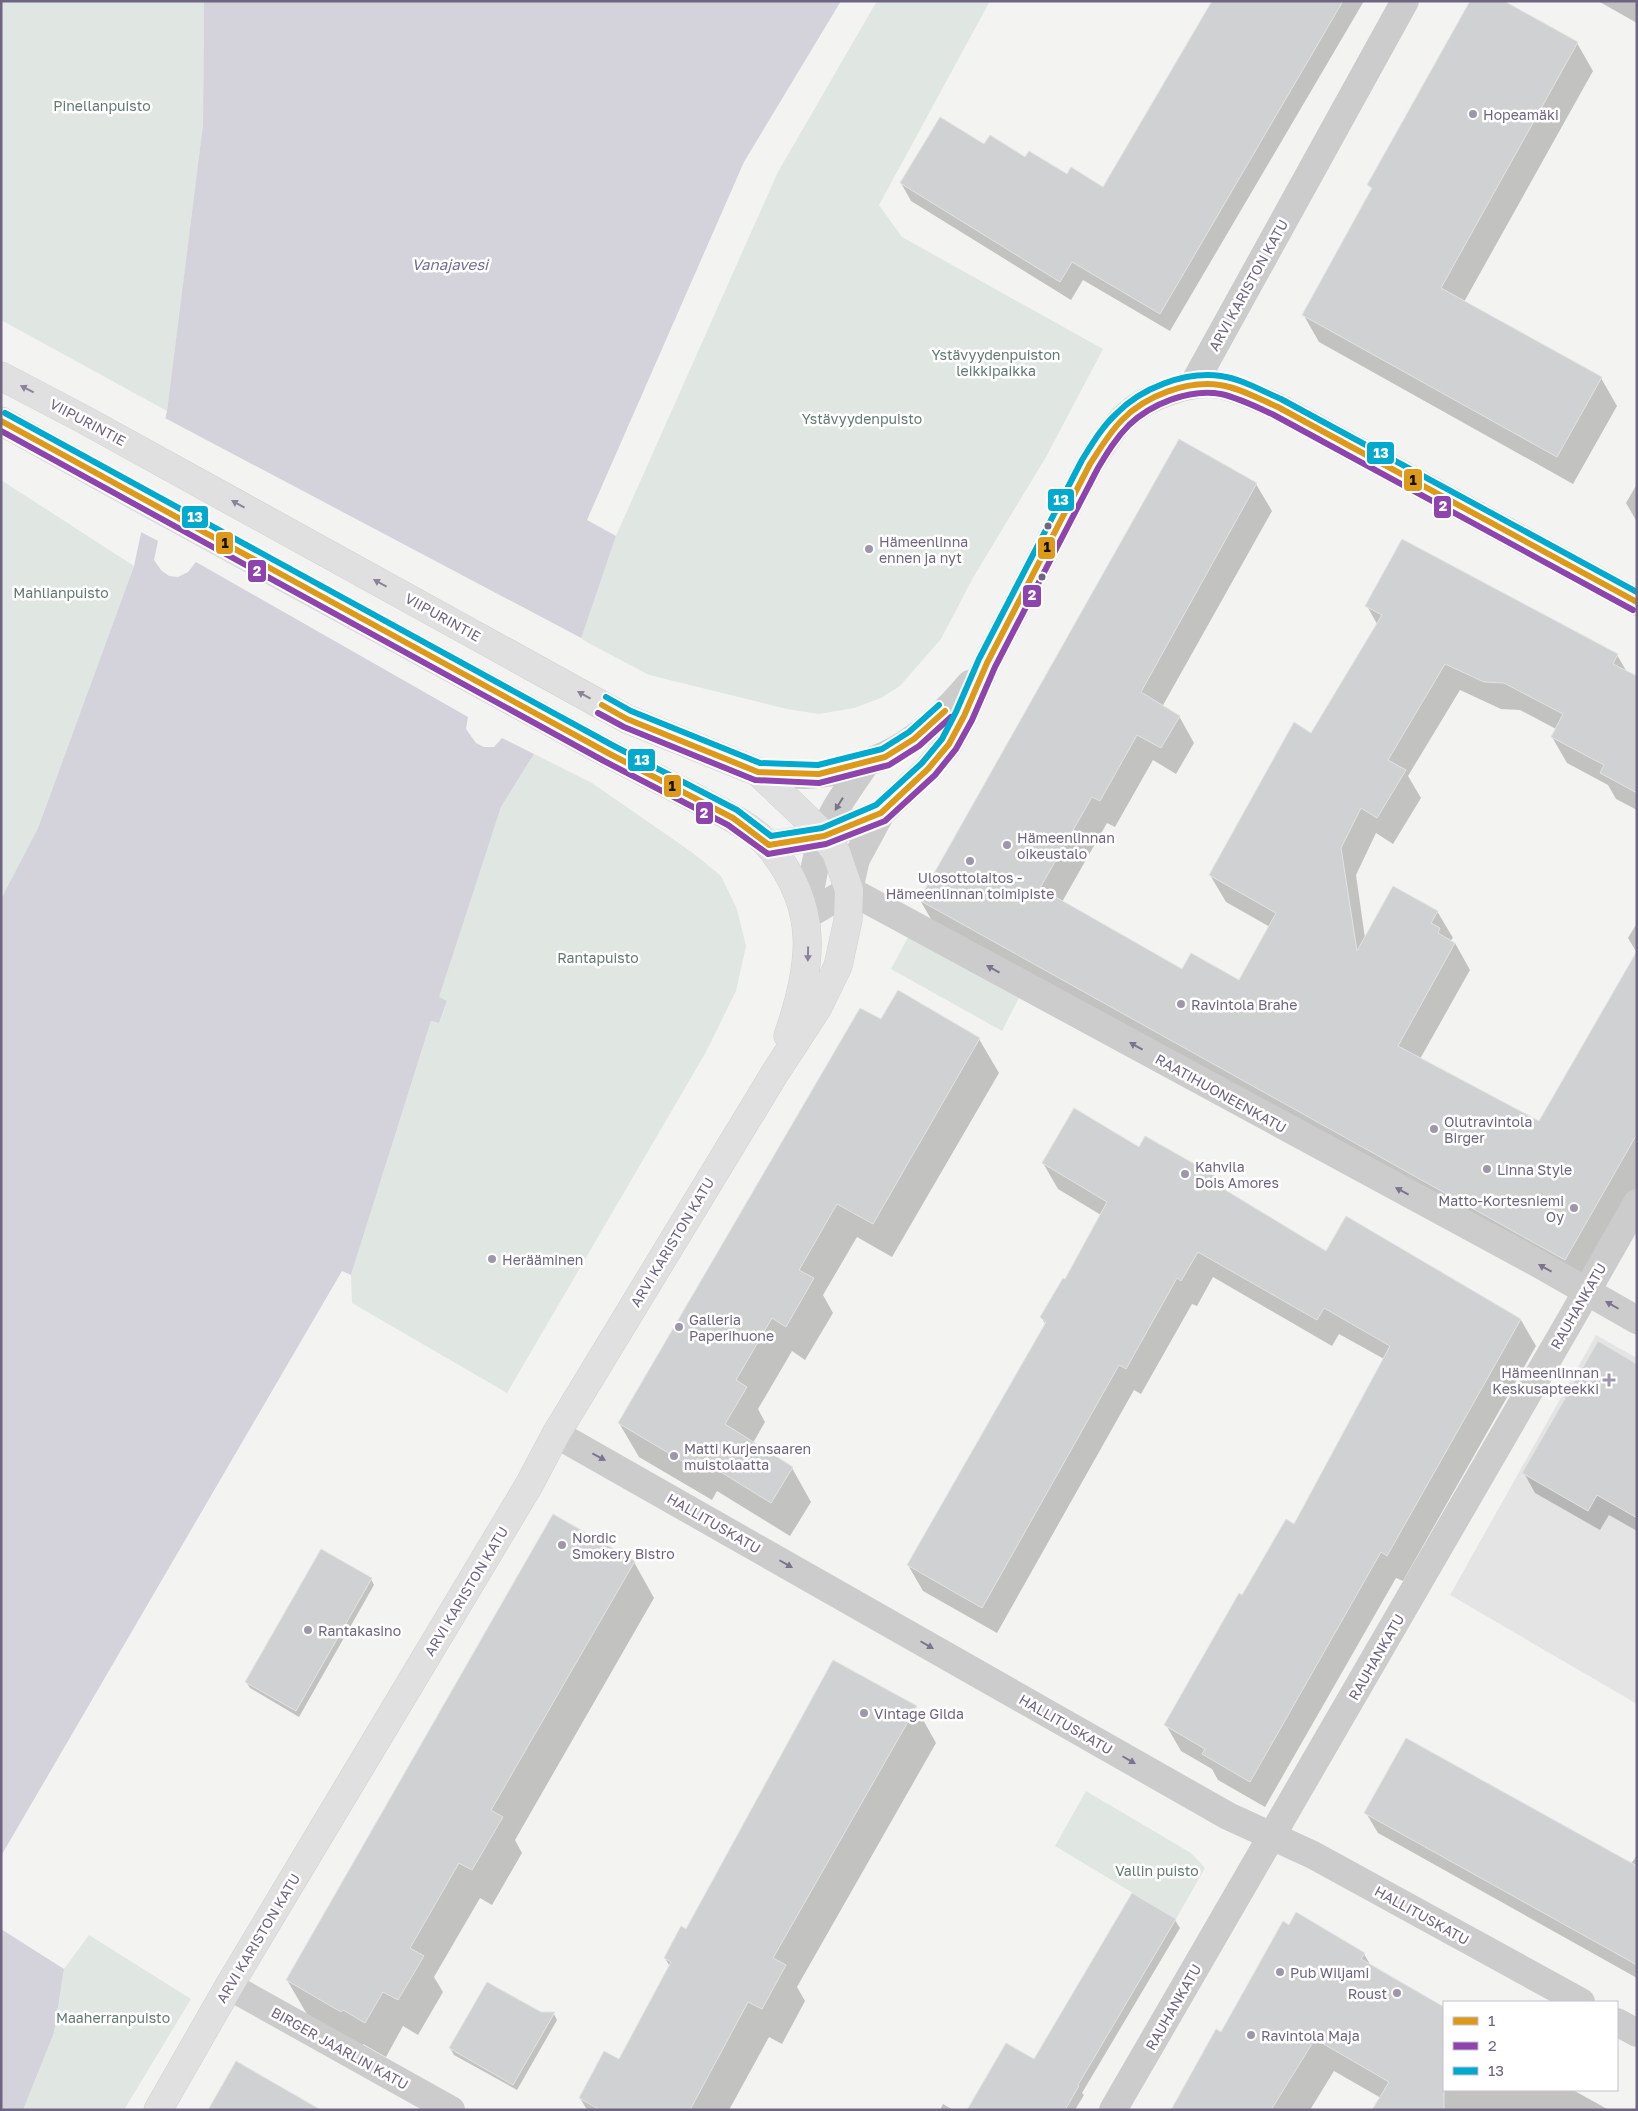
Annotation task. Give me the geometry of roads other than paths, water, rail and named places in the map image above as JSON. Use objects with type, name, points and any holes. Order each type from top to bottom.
[{"type":"main road","name":"VIIPURINTIE","points":[[1,376],[83,419],[627,718],[758,772],[824,836],[836,852],[849,890]]},
{"type":"main road","points":[[1,421],[608,753],[733,818],[769,845]]},
{"type":"main road","name":"ARVI KARISTON KATU","points":[[769,845],[788,873],[806,916],[808,959],[799,1003],[775,1073]]},
{"type":"main road","name":"ARVI KARISTON KATU","points":[[158,2110],[229,1986],[529,1485],[556,1434],[775,1073],[818,1007],[838,966],[848,920],[849,890]]},
{"type":"street","name":"ARVI KARISTON KATU","points":[[849,890],[856,859],[881,812],[928,769],[949,744],[964,716],[987,664],[1090,464],[1105,441],[1127,414],[1158,395],[1193,385],[1405,1]]},
{"type":"street","points":[[1193,385],[1219,385],[1278,407],[1637,602]]},
{"type":"street","name":"ARVI KARISTON KATU","points":[[758,772],[819,774],[885,757],[914,739],[953,704],[987,664]]},
{"type":"street","name":"ARVI KARISTON KATU","points":[[806,916],[814,867],[824,836],[835,810],[866,763]]},
{"type":"street","name":"ARVI KARISTON KATU","points":[[769,845],[824,836],[881,812]]},
{"type":"street","points":[[806,916],[849,890]]},
{"type":"street","name":"RAATIHUONEENKATU","points":[[849,890],[1587,1291],[1637,1320]]},
{"type":"street","name":"RAUHANKATU","points":[[1113,2110],[1637,1203]]},
{"type":"street","name":"HALLITUSKATU","points":[[556,1434],[1228,1816],[1314,1855],[1579,2001]]},
{"type":"street","name":"BIRGER JAARLIN KATU","points":[[229,1986],[451,2110]]},
{"type":"street","points":[[1618,2023],[1637,2033]]},
{"type":"water","name":"Vanajavesi","points":[[204,1],[877,1],[778,172],[616,536],[581,639],[534,754],[501,807],[439,997],[447,1001],[439,1023],[431,1021],[351,1275],[342,1271],[1,1856],[1,899],[38,828],[134,566],[167,411],[203,124]]},
{"type":"water","points":[[1,1929],[64,1969],[54,2033],[23,2110],[1,2110]]},
{"type":"place","name":"Hopeamäki","points":[[1473,114]]},
{"type":"place","name":"Hämeenlinna ennen ja nyt","points":[[869,549]]},
{"type":"place","name":"Hämeenlinnan oikeustalo","points":[[1007,845]]},
{"type":"place","name":"Ulosottolaitos - Hämeenlinnan toimipiste","points":[[970,861]]},
{"type":"place","name":"Ravintola Brahe","points":[[1181,1004]]},
{"type":"place","name":"Olutravintola Birger","points":[[1434,1129]]},
{"type":"place","name":"Linna Style","points":[[1487,1169]]},
{"type":"place","name":"Kahvila Dois Amores","points":[[1185,1174]]},
{"type":"place","name":"Matto-Kortesniemi Oy","points":[[1574,1208]]},
{"type":"place","name":"Herääminen","points":[[492,1259]]},
{"type":"place","name":"Galleria Paperihuone","points":[[679,1327]]},
{"type":"place","name":"Hämeenlinnan Keskusapteekki","points":[[1609,1380]]},
{"type":"place","name":"Matti Kurjensaaren muistolaatta","points":[[674,1456]]},
{"type":"place","name":"Nordic Smokery Bistro","points":[[562,1545]]},
{"type":"place","name":"Rantakasino","points":[[308,1630]]},
{"type":"place","name":"Vintage Gilda","points":[[864,1713]]},
{"type":"place","name":"Pub Wiljami","points":[[1280,1972]]},
{"type":"place","name":"Roust","points":[[1397,1993]]},
{"type":"place","name":"Ravintola Maja","points":[[1251,2035]]},
{"type":"park label","name":"Pinellanpuisto","points":[[102,105]]},
{"type":"park label","name":"Ystävyydenpuiston leikkipaikka","points":[[996,362]]},
{"type":"park label","name":"Ystävyydenpuisto","points":[[862,418]]},
{"type":"park label","name":"Mahlianpuisto","points":[[61,592]]},
{"type":"park label","name":"Rantapuisto","points":[[598,957]]},
{"type":"park label","name":"Vallin puisto","points":[[1157,1870]]},
{"type":"park label","name":"Maaherranpuisto","points":[[113,2017]]}]
